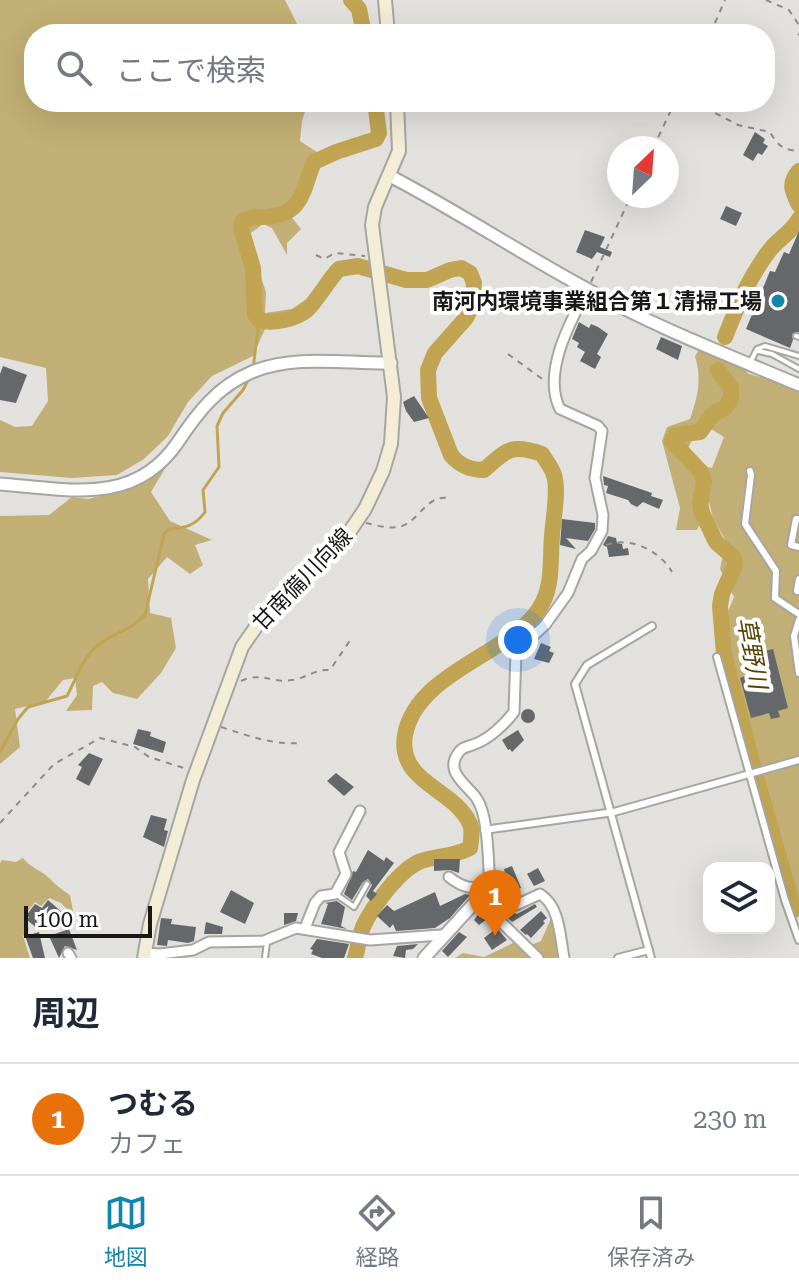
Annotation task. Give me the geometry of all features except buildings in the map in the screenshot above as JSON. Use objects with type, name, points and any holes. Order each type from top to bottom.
[{"type":"main road","points":[[385,0],[387,24]]},
{"type":"main road","name":"甘南備川向線","points":[[144,956],[150,924],[196,771],[242,647],[262,618],[358,519],[378,483],[391,444],[394,412],[391,363],[375,260],[372,214],[400,145],[398,112]]},
{"type":"street","points":[[390,176],[587,290],[710,349],[799,385]]},
{"type":"street","points":[[424,958],[490,886],[479,802],[457,777],[454,761],[464,747],[484,739],[514,712],[513,658],[545,625],[573,583],[582,559],[604,524],[595,478],[602,431],[598,426],[560,409],[555,381],[562,348],[587,290]]},
{"type":"street","points":[[0,484],[88,490],[116,488],[146,475],[166,458],[204,405],[239,378],[264,367],[300,362],[391,363]]},
{"type":"street","points":[[750,471],[745,524],[776,571],[775,598],[799,617],[796,636],[799,673]]},
{"type":"street","points":[[799,519],[796,519],[796,532],[791,545],[799,547]]},
{"type":"street","points":[[797,591],[799,579]]},
{"type":"street","points":[[651,958],[575,684],[587,665],[652,626]]},
{"type":"street","points":[[717,657],[799,940]]},
{"type":"street","points":[[484,830],[611,813],[799,760]]},
{"type":"street","points":[[305,928],[315,903],[321,896],[335,894],[346,874],[339,852],[360,811]]},
{"type":"street","points":[[449,877],[472,889],[494,886],[502,893],[501,922],[538,958]]},
{"type":"street","points":[[504,903],[516,905],[540,894],[545,897],[555,912],[564,958]]},
{"type":"street","points":[[144,956],[193,950],[209,942],[267,939],[287,930],[305,928],[370,940],[444,937]]},
{"type":"street","points":[[618,958],[649,950]]},
{"type":"lane","points":[[750,364],[756,352],[765,346],[799,356]]},
{"type":"lane","points":[[756,352],[768,352],[799,369]]},
{"type":"lane","points":[[335,894],[354,907],[367,884]]},
{"type":"lane","points":[[265,958],[267,939]]},
{"type":"path","points":[[714,24],[725,0]]},
{"type":"path","points":[[766,0],[789,10],[799,25]]},
{"type":"path","points":[[659,136],[670,112]]},
{"type":"path","points":[[713,112],[738,125],[770,132],[777,145],[799,151]]},
{"type":"path","points":[[587,290],[627,208]]},
{"type":"path","points":[[316,255],[324,259],[335,253],[375,260]]},
{"type":"path","points":[[508,354],[542,380],[555,381]]},
{"type":"path","points":[[358,519],[396,528],[417,517],[430,503],[442,497],[451,499]]},
{"type":"path","points":[[593,546],[615,541],[638,546],[660,555],[672,572]]},
{"type":"path","points":[[229,682],[236,684],[257,675],[273,680],[293,680],[318,670],[330,670],[351,639]]},
{"type":"path","points":[[213,725],[255,739],[280,744],[301,743]]},
{"type":"path","points":[[0,823],[31,786],[61,758],[100,738],[135,747],[149,757],[196,771]]},
{"type":"shaded area","points":[[0,0],[285,0],[297,24],[24,24],[24,112],[305,112],[300,141],[320,154],[304,191],[285,209],[301,229],[287,243],[287,255],[272,228],[263,224],[247,236],[266,292],[265,313],[292,309],[305,300],[305,305],[268,322],[253,356],[212,376],[188,402],[168,436],[144,459],[117,475],[72,478],[0,472],[0,420],[15,427],[32,426],[48,401],[46,368],[0,357]]},
{"type":"shaded area","points":[[699,350],[734,360],[749,374],[799,390],[799,915],[726,654],[724,621],[734,597],[720,569],[726,541],[713,518],[709,502],[697,530],[676,530],[680,508],[662,441],[667,427],[690,419],[698,388],[695,356]],"holes":[[[711,429],[724,437],[712,468],[703,466],[688,448],[694,436]]]},
{"type":"shaded area","points":[[170,460],[151,492],[170,521],[212,540],[195,545],[203,565],[190,574],[167,557],[148,579],[150,613],[171,618],[176,648],[161,673],[137,699],[113,693],[102,682],[93,686],[92,710],[66,711],[77,695],[75,678],[63,680],[45,702],[15,709],[20,747],[0,764],[0,516],[49,515],[72,497],[88,499],[136,487]]},
{"type":"shaded area","points":[[23,858],[70,895],[74,916],[61,903],[49,898],[41,906],[35,902],[25,915],[29,930],[23,936],[30,958],[0,958],[0,863],[2,860],[16,862]]},
{"type":"shaded area","points":[[553,914],[561,958],[455,958],[463,953],[484,957],[515,942],[531,945],[541,941]]},
{"type":"waterway","points":[[351,0],[359,9],[362,24]]},
{"type":"waterway","points":[[355,958],[367,919],[404,872],[421,861],[470,848],[470,824],[452,802],[418,775],[405,751],[405,735],[413,712],[428,694],[448,677],[513,635],[531,620],[543,602],[550,578],[556,496],[554,475],[542,454],[523,449],[510,450],[484,470],[458,462],[451,455],[429,398],[428,370],[435,353],[466,318],[472,306],[474,283],[470,273],[461,268],[427,280],[406,280],[358,266],[339,269],[302,313],[271,322],[259,320],[255,314],[253,268],[242,222],[279,215],[295,206],[314,162],[376,139],[379,133],[376,112]]},
{"type":"waterway","name":"草野川","points":[[799,171],[792,188],[799,205]]},
{"type":"waterway","name":"草野川","points":[[725,337],[755,272],[769,251],[799,219]]},
{"type":"waterway","points":[[253,369],[259,320]]},
{"type":"waterway","name":"草野川","points":[[718,370],[731,388],[731,399],[725,408],[713,414],[700,432],[675,435],[672,441],[701,472],[704,482],[700,502],[702,513],[716,542],[734,558],[735,565],[720,606],[724,654],[753,765]]},
{"type":"waterway","points":[[0,752],[28,707],[67,696],[92,651],[145,615],[164,534],[169,529],[193,523],[205,512],[203,490],[219,467],[217,426],[250,376]]},
{"type":"waterway","name":"草野川","points":[[757,780],[794,910]]},
{"type":"place","name":"南河内環境事業組合第１清掃工場","points":[[778,301]]},
{"type":"place","name":"つむる","points":[[495,936]]}]
